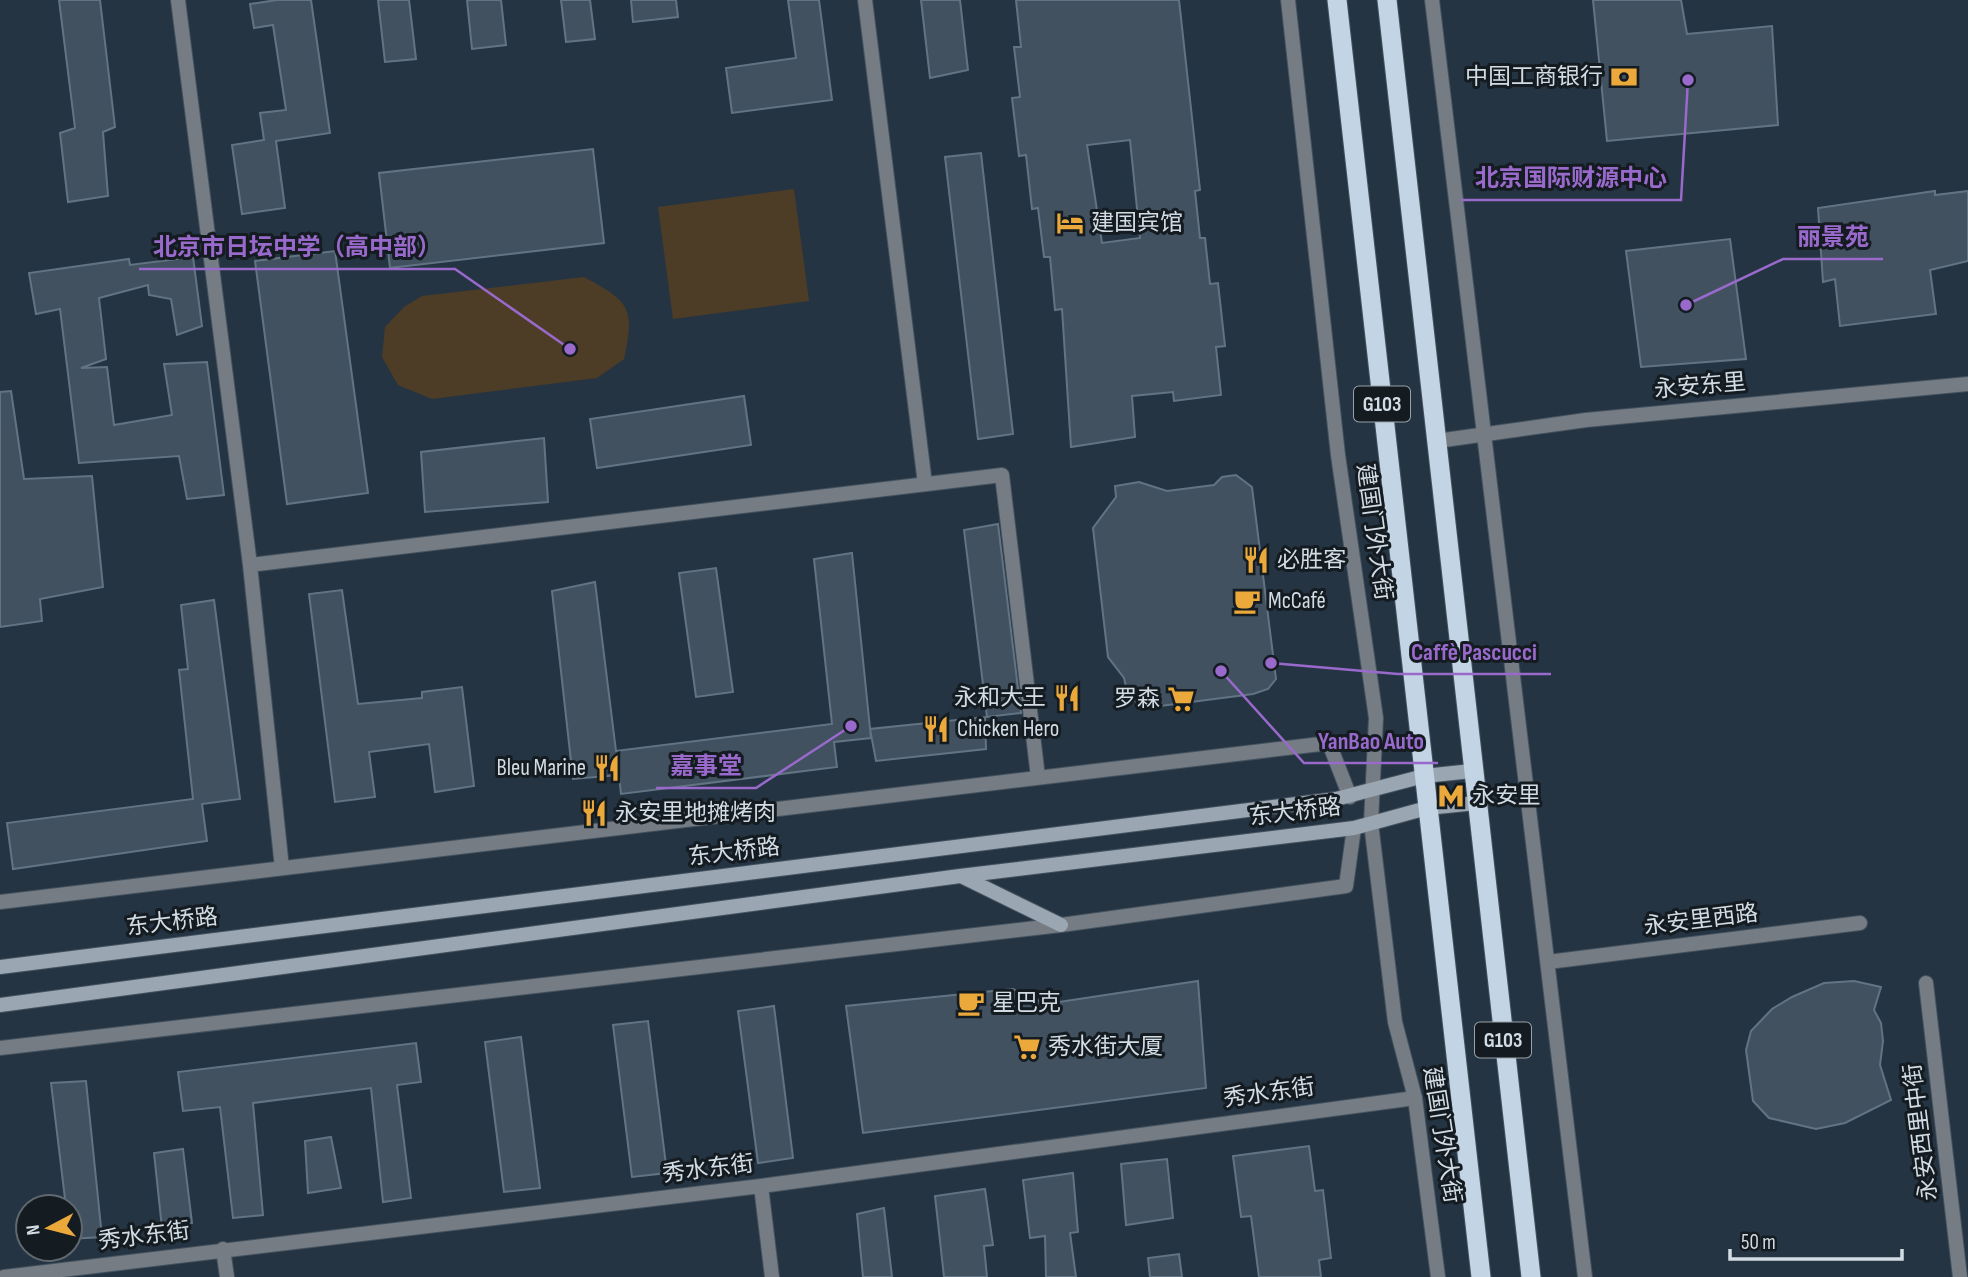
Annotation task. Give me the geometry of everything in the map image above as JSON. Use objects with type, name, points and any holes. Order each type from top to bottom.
[{"type":"highway","name":"建国门外大街","points":[[1338,0],[1481,1277]]},
{"type":"highway","name":"G103","points":[[1387,0],[1472,771]]},
{"type":"highway","points":[[1472,771],[1476,803]]},
{"type":"highway","name":"G103","points":[[1476,803],[1531,1277]]},
{"type":"main road","name":"东大桥路","points":[[0,967],[1350,797],[1424,776],[1472,771]]},
{"type":"main road","name":"东大桥路","points":[[0,1005],[960,876],[1354,828],[1427,808],[1476,803]]},
{"type":"main road","points":[[960,876],[1061,925]]},
{"type":"street","points":[[178,0],[250,565],[282,868]]},
{"type":"street","points":[[865,0],[925,484]]},
{"type":"street","name":"建国门外大街","points":[[1288,0],[1338,456],[1376,718],[1371,823],[1395,1022],[1415,1098],[1438,1277]]},
{"type":"street","points":[[1432,0],[1585,1277]]},
{"type":"street","name":"永安东里","points":[[1437,441],[1599,418],[1968,384]]},
{"type":"street","points":[[250,565],[1002,475],[1038,777]]},
{"type":"street","points":[[0,902],[1328,743],[1350,797]]},
{"type":"street","points":[[0,1048],[1061,925],[1346,886],[1354,828]]},
{"type":"street","name":"永安里西路","points":[[1548,962],[1860,923]]},
{"type":"street","name":"永安西里中街","points":[[1926,983],[1960,1277]]},
{"type":"street","name":"秀水东街","points":[[4,1277],[761,1186],[1415,1098]]},
{"type":"street","points":[[761,1186],[772,1277]]},
{"type":"street","points":[[223,1249],[227,1277]]},
{"type":"shaded area","points":[[794,189],[809,301],[673,319],[658,207]]},
{"type":"shaded area","points":[[584,277],[620,300],[628,317],[624,359],[597,378],[432,399],[398,385],[382,357],[385,327],[404,307],[422,296]]},
{"type":"building","points":[[59,0],[100,0],[115,127],[103,132],[108,196],[68,202],[60,133],[75,128]]},
{"type":"building","points":[[277,0],[311,0],[330,133],[276,141],[285,208],[242,214],[232,145],[264,140],[260,113],[286,110],[273,25],[254,28],[250,4]]},
{"type":"building","points":[[378,0],[409,0],[416,59],[385,62]]},
{"type":"building","points":[[467,0],[501,0],[506,45],[472,49]]},
{"type":"building","points":[[561,0],[590,0],[595,39],[566,42]]},
{"type":"building","points":[[631,0],[676,0],[678,17],[633,22]]},
{"type":"building","points":[[788,0],[819,0],[832,100],[732,113],[726,68],[796,58]]},
{"type":"building","points":[[921,0],[960,0],[968,70],[930,78]]},
{"type":"building","name":"建国宾馆","points":[[1016,0],[1179,0],[1200,190],[1195,191],[1200,238],[1205,238],[1210,284],[1218,283],[1225,346],[1216,347],[1221,395],[1174,401],[1173,392],[1132,396],[1135,437],[1071,447],[1062,309],[1055,310],[1050,257],[1044,257],[1038,208],[1032,209],[1026,155],[1019,156],[1012,98],[1020,97],[1014,47],[1021,47]],"holes":[[[1130,140],[1140,238],[1102,243],[1087,145]]]},
{"type":"building","points":[[1593,0],[1681,0],[1687,34],[1772,26],[1778,125],[1607,141]]},
{"type":"building","points":[[593,149],[604,243],[390,268],[379,173]]},
{"type":"building","points":[[981,153],[1013,434],[978,439],[945,157]]},
{"type":"building","points":[[1935,191],[1935,195],[1968,191],[1968,261],[1930,270],[1936,314],[1840,326],[1835,279],[1823,282],[1818,208]]},
{"type":"building","points":[[1730,239],[1746,359],[1641,367],[1626,251]]},
{"type":"building","points":[[335,251],[368,493],[287,504],[255,261]]},
{"type":"building","points":[[193,257],[202,326],[177,335],[171,299],[149,295],[148,285],[99,298],[106,359],[81,368],[107,367],[114,425],[172,415],[164,364],[207,362],[224,495],[187,499],[179,456],[79,463],[60,309],[36,314],[29,273],[129,259],[130,265]]},
{"type":"building","points":[[11,391],[24,479],[92,476],[103,587],[40,599],[42,621],[0,627],[0,392]]},
{"type":"building","points":[[744,396],[751,445],[597,468],[590,419]]},
{"type":"building","points":[[544,438],[548,502],[425,512],[421,452]]},
{"type":"building","points":[[1236,475],[1252,487],[1276,679],[1268,689],[1253,694],[1145,708],[1128,696],[1124,678],[1108,657],[1093,528],[1116,497],[1115,486],[1139,482],[1167,491],[1214,485],[1222,477]]},
{"type":"building","points":[[998,524],[1021,713],[987,717],[964,530]]},
{"type":"building","points":[[852,553],[871,738],[834,742],[837,767],[621,794],[619,775],[573,779],[552,591],[595,582],[616,751],[832,724],[814,559]]},
{"type":"building","points":[[716,568],[733,692],[696,697],[679,573]]},
{"type":"building","points":[[342,590],[358,704],[422,698],[422,692],[462,687],[474,786],[435,792],[429,744],[369,752],[375,797],[335,802],[309,594]]},
{"type":"building","points":[[214,600],[240,799],[202,804],[207,841],[13,869],[7,823],[193,799],[179,670],[188,669],[181,605]]},
{"type":"building","points":[[985,717],[986,749],[876,761],[870,729]]},
{"type":"building","name":"秀水街大厦","points":[[1198,981],[1206,1088],[863,1133],[846,1006],[1013,989],[1046,1004]]},
{"type":"building","points":[[1854,981],[1881,987],[1874,1010],[1881,1023],[1883,1041],[1880,1065],[1891,1100],[1845,1123],[1816,1129],[1769,1118],[1753,1101],[1746,1050],[1751,1031],[1772,1009],[1792,997],[1824,983]]},
{"type":"building","points":[[774,1006],[793,1158],[758,1163],[738,1011]]},
{"type":"building","points":[[648,1021],[667,1173],[632,1177],[613,1025]]},
{"type":"building","points":[[521,1037],[540,1188],[504,1192],[485,1042]]},
{"type":"building","points":[[416,1043],[421,1082],[397,1085],[411,1198],[383,1202],[371,1088],[253,1103],[263,1215],[233,1218],[220,1107],[183,1111],[178,1072]]},
{"type":"building","points":[[86,1081],[102,1237],[84,1238],[84,1193],[64,1193],[51,1083]]},
{"type":"building","points":[[331,1137],[341,1188],[308,1193],[305,1141]]},
{"type":"building","points":[[1309,1146],[1315,1191],[1323,1190],[1331,1258],[1319,1260],[1321,1277],[1259,1277],[1251,1216],[1241,1217],[1233,1156]]},
{"type":"building","points":[[183,1149],[192,1223],[162,1228],[154,1153]]},
{"type":"building","points":[[1167,1159],[1173,1218],[1126,1225],[1121,1164]]},
{"type":"building","points":[[1073,1173],[1078,1232],[1070,1233],[1076,1277],[1046,1277],[1045,1236],[1030,1238],[1023,1180]]},
{"type":"building","points":[[985,1189],[993,1245],[984,1246],[987,1277],[944,1277],[935,1196]]},
{"type":"building","points":[[884,1208],[892,1277],[863,1277],[857,1214]]},
{"type":"building","points":[[1179,1254],[1182,1277],[1150,1277],[1148,1258]]},
{"type":"place","name":"中国工商银行","points":[[1624,77]]},
{"type":"place","name":"北京国际财源中心","points":[[1688,80]]},
{"type":"place","name":"建国宾馆","points":[[1070,223]]},
{"type":"place","name":"丽景苑","points":[[1686,305]]},
{"type":"place","name":"北京市日坛中学（高中部）","points":[[570,349]]},
{"type":"place","name":"必胜客","points":[[1256,560]]},
{"type":"place","name":"McCafé","points":[[1247,601]]},
{"type":"place","name":"Caffè Pascucci","points":[[1271,663]]},
{"type":"place","name":"YanBao Auto","points":[[1221,671]]},
{"type":"place","name":"永和大王","points":[[1067,698]]},
{"type":"place","name":"罗森","points":[[1181,699]]},
{"type":"place","name":"嘉事堂","points":[[851,726]]},
{"type":"place","name":"Chicken Hero","points":[[936,729]]},
{"type":"place","name":"Bleu Marine","points":[[607,768]]},
{"type":"place","name":"永安里","points":[[1451,796]]},
{"type":"place","name":"永安里地摊烤肉","points":[[594,813]]},
{"type":"place","name":"星巴克","points":[[971,1003]]},
{"type":"place","name":"秀水街大厦","points":[[1027,1047]]}]
